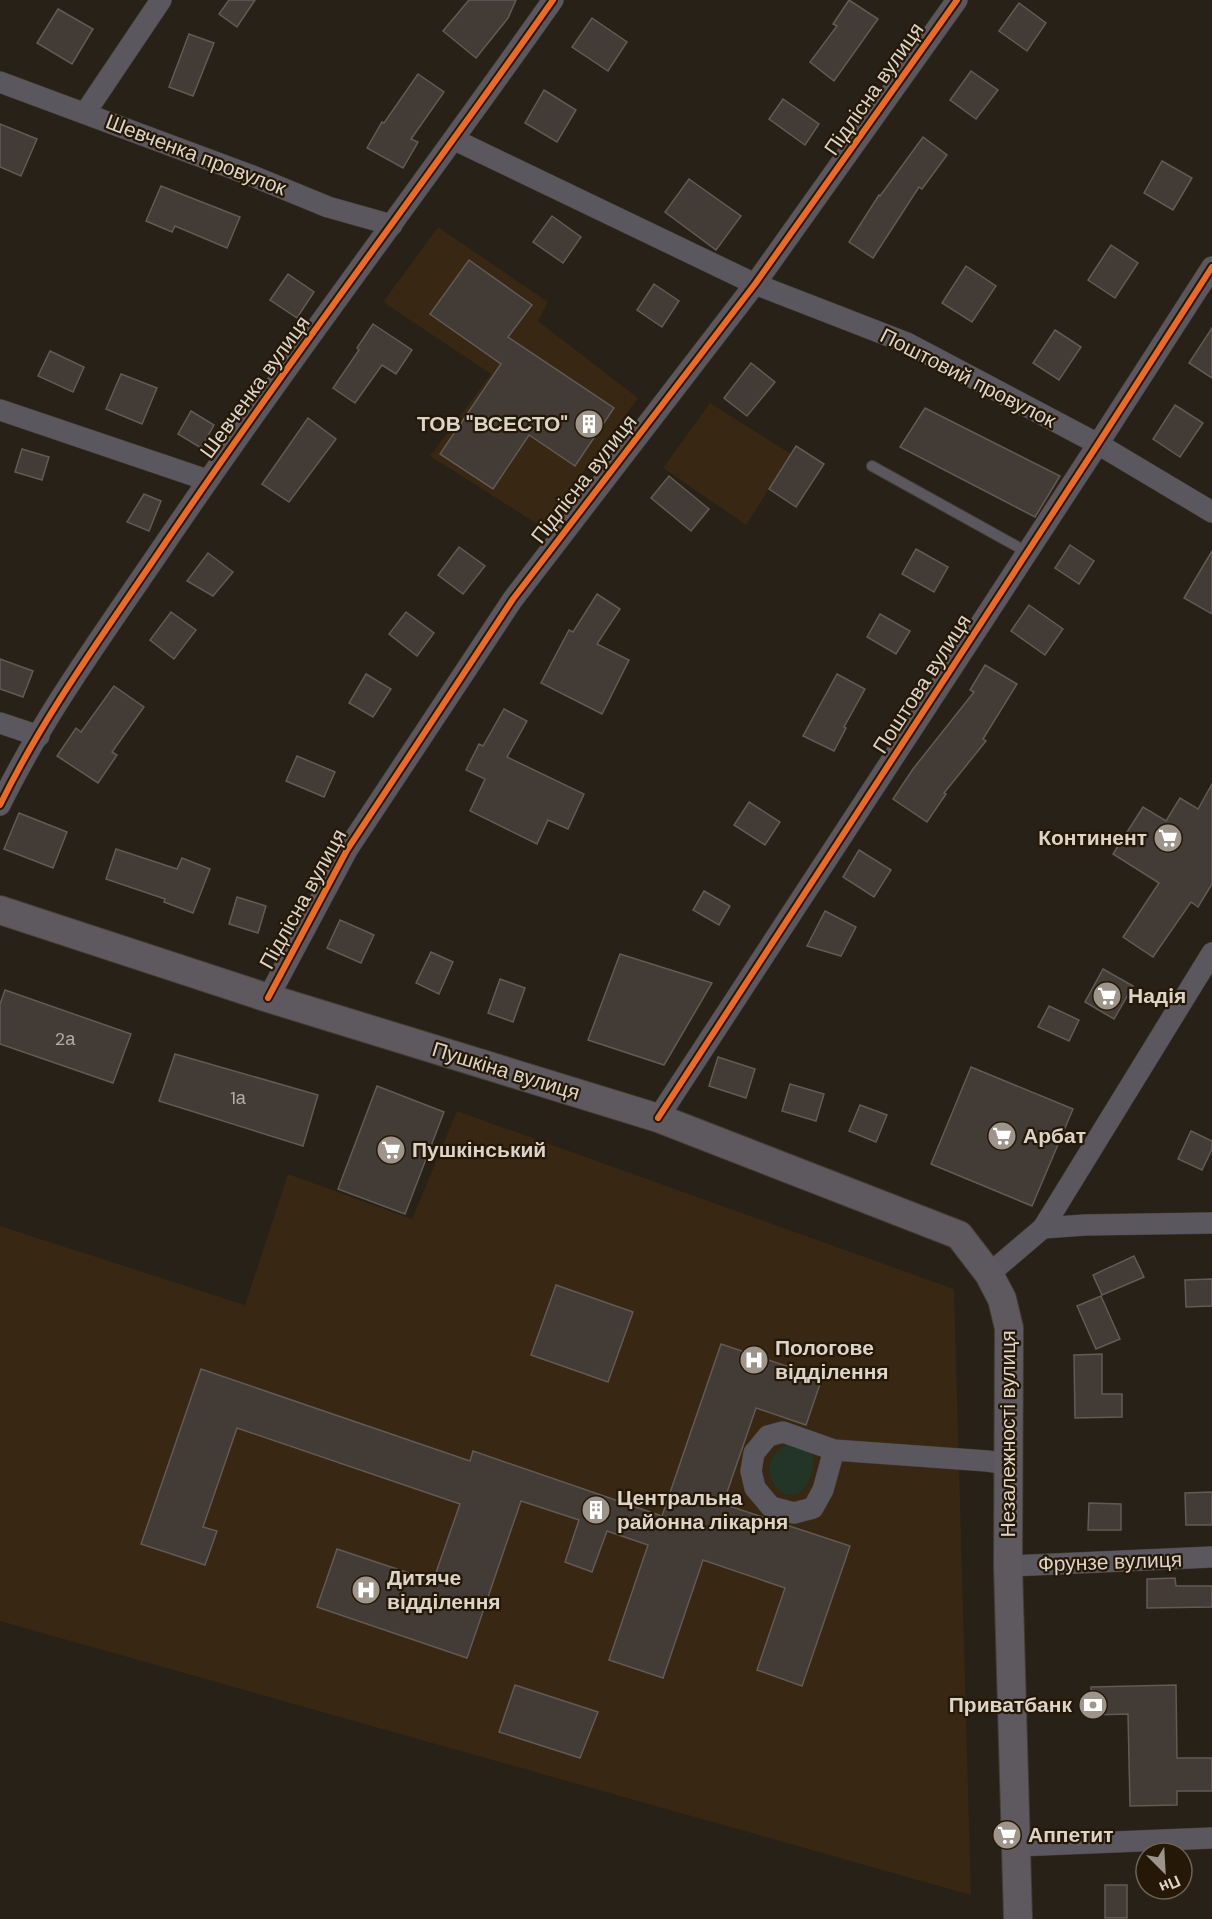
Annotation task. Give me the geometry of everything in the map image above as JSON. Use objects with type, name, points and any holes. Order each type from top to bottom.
[{"type":"main road","name":"Пушкіна вулиця","points":[[2,913],[658,1118],[959,1235],[989,1274]]},
{"type":"main road","name":"Незалежності вулиця","points":[[989,1274],[1002,1299],[1009,1328],[1008,1566],[1018,1919]]},
{"type":"street","points":[[85,113],[161,0]]},
{"type":"street","name":"Шевченка вулиця","points":[[0,805],[13,778],[67,688],[207,480],[455,140],[553,0]]},
{"type":"street","name":"Підлісна вулиця","points":[[268,998],[347,850],[513,598],[755,284],[957,0]]},
{"type":"street","name":"Шевченка провулок","points":[[0,82],[250,175],[328,207],[392,225]]},
{"type":"street","name":"Поштовий провулок","points":[[455,140],[755,284],[907,343],[1098,444],[1212,512]]},
{"type":"street","name":"Поштова вулиця","points":[[658,1118],[1212,267]]},
{"type":"street","points":[[0,410],[207,480]]},
{"type":"street","points":[[0,723],[39,736]]},
{"type":"street","points":[[989,1274],[1043,1228],[1212,953]]},
{"type":"street","points":[[1043,1228],[1085,1224],[1212,1223]]},
{"type":"street","points":[[834,1450],[1008,1464]]},
{"type":"street","name":"Фрунзе вулиця","points":[[1008,1566],[1212,1557]]},
{"type":"street","points":[[1017,1846],[1212,1838]]},
{"type":"lane","points":[[872,466],[1027,552]]},
{"type":"shaded area","points":[[438,227],[548,302],[538,321],[638,398],[542,527],[430,456],[491,374],[383,302]]},
{"type":"shaded area","points":[[710,403],[791,454],[746,525],[663,468]]},
{"type":"shaded area","points":[[457,1111],[954,1289],[971,1895],[0,1621],[0,1226],[245,1305],[288,1174],[412,1219]]},
{"type":"green space","points":[[794,1442],[810,1449],[814,1464],[809,1480],[800,1492],[791,1495],[781,1492],[774,1484],[770,1473],[771,1461],[778,1450]]},
{"type":"building","points":[[229,0],[255,0],[237,27],[219,14]]},
{"type":"building","points":[[469,0],[516,0],[508,18],[476,58],[443,31]]},
{"type":"building","points":[[849,0],[878,19],[834,81],[810,62],[837,26],[833,24]]},
{"type":"building","points":[[1019,3],[1046,23],[1027,51],[999,31]]},
{"type":"building","points":[[58,9],[93,29],[72,64],[37,43]]},
{"type":"building","points":[[592,18],[627,42],[608,71],[572,47]]},
{"type":"building","points":[[189,34],[214,43],[193,96],[169,87]]},
{"type":"building","points":[[971,71],[998,90],[976,119],[950,100]]},
{"type":"building","points":[[418,74],[444,92],[411,139],[418,142],[403,168],[367,148],[382,122],[384,123]]},
{"type":"building","points":[[544,90],[576,110],[557,142],[525,123]]},
{"type":"building","points":[[783,99],[819,124],[805,145],[769,119]]},
{"type":"building","points":[[0,124],[37,139],[21,176],[0,167]]},
{"type":"building","points":[[923,137],[947,155],[922,189],[919,187],[873,258],[849,242],[879,195]]},
{"type":"building","points":[[1162,161],[1192,178],[1173,210],[1144,193]]},
{"type":"building","points":[[689,179],[741,216],[716,250],[665,212]]},
{"type":"building","points":[[161,186],[240,217],[227,248],[175,226],[172,232],[146,221]]},
{"type":"building","points":[[552,216],[581,237],[563,263],[533,242]]},
{"type":"building","points":[[1111,245],[1138,263],[1115,298],[1088,280]]},
{"type":"building","points":[[469,260],[532,305],[508,337],[614,408],[575,466],[529,435],[493,489],[440,454],[501,364],[430,314]]},
{"type":"building","points":[[966,266],[996,286],[972,322],[942,303]]},
{"type":"building","points":[[288,274],[314,292],[297,318],[270,300]]},
{"type":"building","points":[[654,284],[679,301],[662,327],[637,310]]},
{"type":"building","points":[[373,324],[412,350],[396,374],[382,365],[355,403],[333,388],[359,350],[357,348]]},
{"type":"building","points":[[1212,328],[1212,378],[1189,363]]},
{"type":"building","points":[[1055,330],[1081,347],[1059,380],[1033,363]]},
{"type":"building","points":[[50,351],[84,367],[73,392],[38,376]]},
{"type":"building","points":[[751,363],[775,382],[747,416],[724,398]]},
{"type":"building","points":[[121,374],[157,388],[142,424],[106,409]]},
{"type":"building","points":[[1175,405],[1203,423],[1180,457],[1153,439]]},
{"type":"building","points":[[925,408],[1060,476],[1035,517],[900,447]]},
{"type":"building","points":[[191,411],[214,425],[201,448],[178,434]]},
{"type":"building","points":[[308,418],[336,439],[289,502],[262,484]]},
{"type":"building","points":[[796,446],[824,464],[796,507],[769,489]]},
{"type":"building","points":[[22,449],[49,457],[42,480],[15,472]]},
{"type":"building","points":[[669,476],[709,509],[691,531],[651,498]]},
{"type":"building","points":[[144,494],[161,501],[149,531],[127,522]]},
{"type":"building","points":[[1070,545],[1094,561],[1079,584],[1055,568]]},
{"type":"building","points":[[459,547],[485,566],[463,594],[438,575]]},
{"type":"building","points":[[916,549],[948,567],[934,592],[902,574]]},
{"type":"building","points":[[1212,551],[1212,614],[1184,598]]},
{"type":"building","points":[[208,553],[233,572],[213,596],[187,581]]},
{"type":"building","points":[[597,594],[620,609],[597,644],[629,660],[602,714],[541,683],[569,630],[573,632]]},
{"type":"building","points":[[1029,605],[1063,629],[1045,655],[1011,631]]},
{"type":"building","points":[[171,612],[196,630],[174,659],[150,640]]},
{"type":"building","points":[[406,612],[434,633],[417,656],[389,634]]},
{"type":"building","points":[[880,614],[910,631],[896,654],[867,637]]},
{"type":"building","points":[[0,659],[33,671],[23,697],[0,689]]},
{"type":"building","points":[[985,665],[1017,684],[983,739],[986,741],[944,793],[946,794],[927,822],[893,799],[913,769],[974,692],[970,690]]},
{"type":"building","points":[[366,674],[391,689],[373,717],[349,703]]},
{"type":"building","points":[[837,674],[865,689],[834,751],[803,736]]},
{"type":"building","points":[[114,686],[144,707],[112,752],[117,755],[98,783],[57,756],[76,728],[81,732]]},
{"type":"building","points":[[504,709],[527,721],[507,757],[584,794],[568,829],[548,820],[537,844],[470,811],[485,779],[466,770],[479,744],[483,746]]},
{"type":"building","points":[[297,756],[335,772],[324,797],[286,781]]},
{"type":"building","name":"Континент","points":[[1212,784],[1212,884],[1198,907],[1191,902],[1153,957],[1123,937],[1159,883],[1113,854],[1143,807],[1166,821],[1180,798],[1198,809]]},
{"type":"building","points":[[749,802],[780,822],[765,845],[734,825]]},
{"type":"building","points":[[19,813],[67,832],[53,868],[4,849]]},
{"type":"building","points":[[116,849],[177,869],[182,858],[210,869],[193,913],[164,902],[165,899],[106,879]]},
{"type":"building","points":[[859,850],[891,870],[874,897],[843,877]]},
{"type":"building","points":[[704,891],[730,906],[719,925],[693,910]]},
{"type":"building","points":[[237,897],[266,906],[258,933],[229,924]]},
{"type":"building","points":[[825,911],[856,927],[841,956],[807,946]]},
{"type":"building","points":[[340,920],[374,935],[361,963],[327,948]]},
{"type":"building","points":[[431,952],[453,962],[439,994],[416,983]]},
{"type":"building","points":[[620,954],[712,983],[664,1065],[588,1040]]},
{"type":"building","points":[[1103,969],[1133,986],[1114,1019],[1085,1002]]},
{"type":"building","points":[[500,979],[525,988],[513,1022],[488,1013]]},
{"type":"building","points":[[5,990],[131,1034],[113,1083],[0,1044],[0,1004]]},
{"type":"building","points":[[1049,1006],[1079,1020],[1069,1041],[1038,1027]]},
{"type":"building","points":[[175,1054],[318,1095],[303,1146],[159,1101]]},
{"type":"building","points":[[718,1057],[755,1069],[746,1098],[709,1086]]},
{"type":"building","name":"Арбат","points":[[971,1067],[1073,1109],[1032,1206],[931,1164]]},
{"type":"building","points":[[790,1084],[824,1094],[816,1121],[782,1111]]},
{"type":"building","name":"Пушкінський","points":[[377,1086],[444,1112],[405,1214],[338,1189]]},
{"type":"building","points":[[860,1105],[887,1115],[876,1142],[849,1131]]},
{"type":"building","points":[[1191,1131],[1212,1141],[1212,1149],[1202,1170],[1178,1159]]},
{"type":"building","points":[[1134,1256],[1144,1277],[1102,1295],[1093,1275]]},
{"type":"building","points":[[1212,1279],[1212,1306],[1186,1307],[1185,1280]]},
{"type":"building","points":[[556,1285],[633,1312],[608,1382],[531,1355]]},
{"type":"building","points":[[1101,1296],[1120,1339],[1096,1349],[1077,1306]]},
{"type":"building","name":"Центральна районна лікарня","points":[[721,1344],[822,1378],[806,1425],[756,1408],[723,1504],[850,1546],[802,1686],[757,1670],[785,1588],[703,1560],[663,1678],[609,1660],[648,1545],[607,1531],[592,1572],[565,1562],[579,1520],[521,1501],[467,1658],[317,1607],[337,1549],[433,1581],[460,1504],[237,1428],[203,1527],[217,1531],[205,1565],[141,1544],[201,1369],[470,1461],[473,1451],[662,1516]]},
{"type":"building","points":[[1102,1354],[1102,1394],[1122,1394],[1122,1417],[1075,1418],[1074,1355]]},
{"type":"building","points":[[1212,1492],[1212,1525],[1186,1525],[1185,1493]]},
{"type":"building","points":[[1089,1503],[1121,1504],[1121,1530],[1088,1530]]},
{"type":"building","points":[[1175,1578],[1176,1586],[1212,1586],[1212,1607],[1147,1608],[1147,1579]]},
{"type":"building","points":[[515,1685],[598,1712],[580,1758],[499,1732]]},
{"type":"building","points":[[1176,1685],[1177,1758],[1212,1758],[1212,1791],[1177,1791],[1177,1805],[1130,1806],[1128,1714],[1092,1715],[1091,1687]]},
{"type":"building","points":[[1105,1885],[1127,1885],[1127,1918],[1105,1918]]},
{"type":"cycle path","points":[[0,805],[35,740],[115,616],[205,485],[553,0]]},
{"type":"cycle path","points":[[268,998],[347,850],[513,599],[755,284],[957,0]]},
{"type":"cycle path","points":[[658,1118],[1212,267]]},
{"type":"place","name":"ТОВ \"ВСЕСТО\"","points":[[589,424]]},
{"type":"place","name":"Континент","points":[[1168,838]]},
{"type":"place","name":"Надiя","points":[[1107,996]]},
{"type":"place","name":"Арбат","points":[[1002,1136]]},
{"type":"place","name":"Пушкінський","points":[[391,1150]]},
{"type":"place","name":"Пологове відділення","points":[[754,1360]]},
{"type":"place","name":"Центральна районна лікарня","points":[[596,1510]]},
{"type":"place","name":"Дитяче відділення","points":[[366,1590]]},
{"type":"place","name":"Приватбанк","points":[[1093,1705]]},
{"type":"place","name":"Аппетит","points":[[1007,1835]]}]
